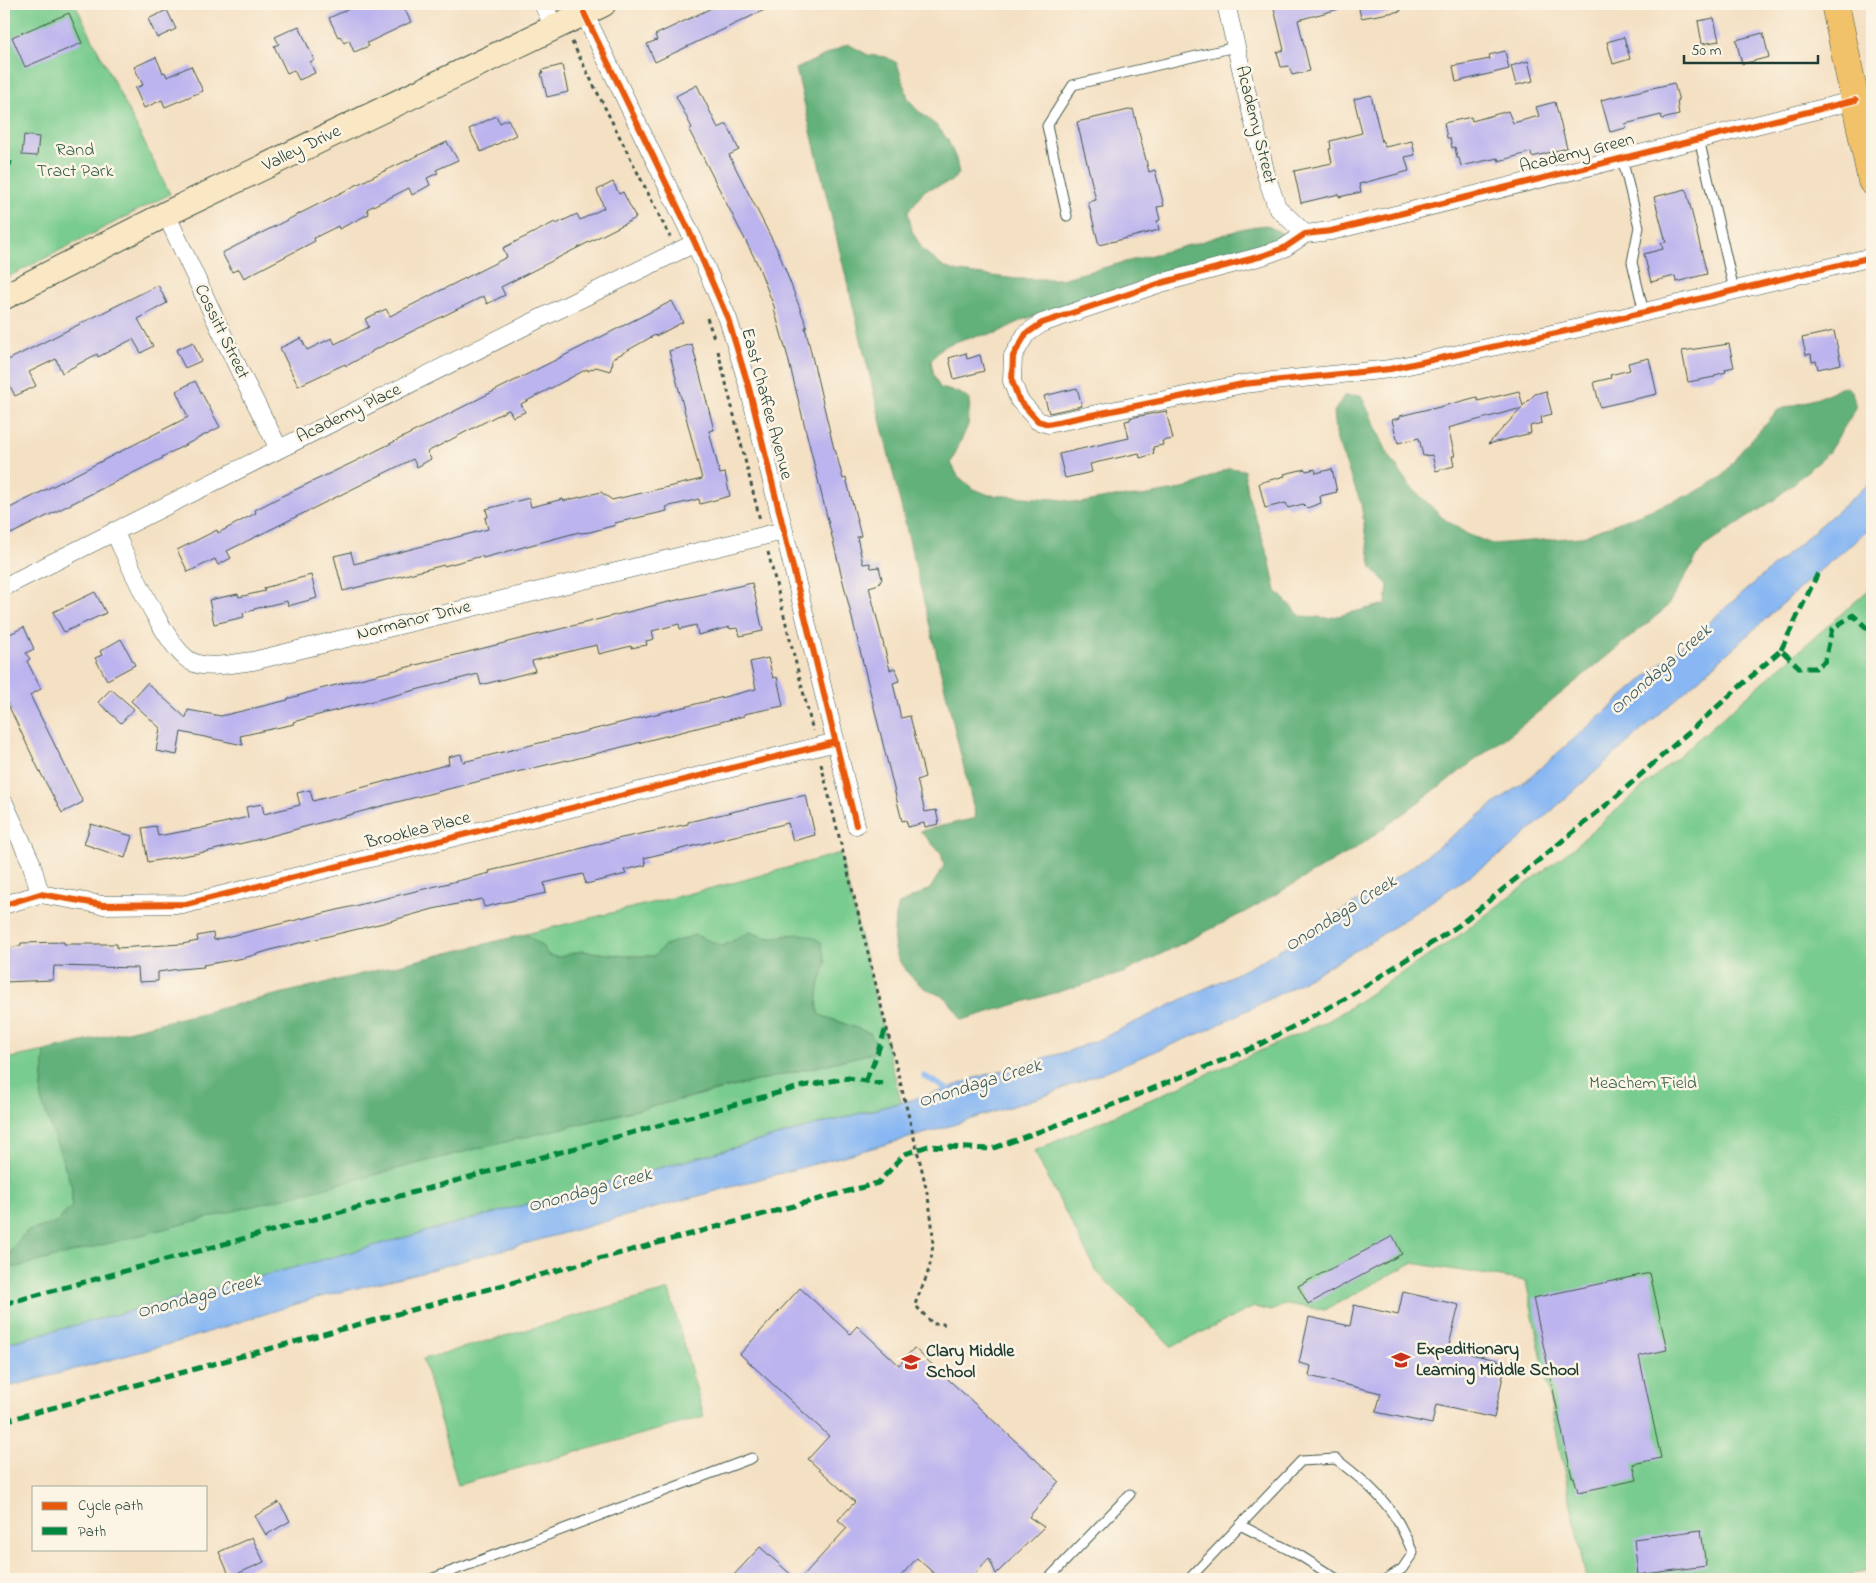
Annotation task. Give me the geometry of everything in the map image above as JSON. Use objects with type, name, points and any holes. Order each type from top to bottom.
[{"type":"main road","points":[[1835,4],[1872,182]]},
{"type":"main road","name":"Valley Drive","points":[[4,297],[166,214],[593,8]]},
{"type":"street","points":[[543,4],[554,27]]},
{"type":"street","name":"Academy Street","points":[[1226,4],[1266,175],[1277,207],[1305,234]]},
{"type":"street","name":"East Chaffee Avenue","points":[[593,8],[728,319],[749,388],[856,825]]},
{"type":"street","name":"Academy Green","points":[[1305,234],[1331,231],[1856,100]]},
{"type":"street","name":"Cossitt Street","points":[[166,214],[242,376],[279,448]]},
{"type":"street","points":[[1305,234],[1284,248],[1262,256],[1161,283],[1042,323],[1026,334],[1014,356],[1012,381],[1019,400],[1038,421],[1048,424],[1243,384],[1390,369],[1575,329],[1872,257]]},
{"type":"street","name":"Academy Place","points":[[4,587],[279,448],[695,243]]},
{"type":"street","name":"Normanor Drive","points":[[114,531],[160,625],[175,646],[192,662],[208,666],[253,660],[783,531]]},
{"type":"street","name":"Brooklea Place","points":[[4,905],[40,894],[103,905],[186,904],[836,742]]},
{"type":"street","points":[[4,803],[31,862],[40,894]]},
{"type":"lane","points":[[1067,216],[1047,126],[1073,85],[1235,47]]},
{"type":"lane","points":[[1699,139],[1734,290]]},
{"type":"lane","points":[[1622,158],[1638,227],[1632,262],[1644,312]]},
{"type":"lane","points":[[431,1579],[752,1458]]},
{"type":"lane","points":[[1189,1579],[1301,1461],[1336,1459],[1364,1480],[1382,1499],[1397,1521],[1413,1552],[1402,1568],[1386,1579]]},
{"type":"lane","points":[[1048,1579],[1130,1494]]},
{"type":"lane","points":[[1240,1525],[1299,1555],[1337,1579]]},
{"type":"path","points":[[893,1057],[933,1218],[932,1246],[928,1273],[914,1305],[933,1324],[945,1324]]},
{"type":"green space","name":"Rand Tract Park","points":[[4,4],[75,4],[170,194],[4,279]]},
{"type":"green space","points":[[848,44],[868,55],[886,57],[897,63],[908,98],[916,109],[938,127],[948,140],[956,159],[959,174],[950,182],[925,190],[908,212],[912,231],[923,250],[943,267],[959,272],[1017,279],[1061,279],[1197,243],[1245,228],[1266,225],[1282,233],[1279,239],[1022,320],[997,333],[966,338],[942,347],[931,361],[934,376],[940,388],[960,393],[970,400],[968,425],[951,463],[958,476],[972,488],[989,495],[1056,499],[1080,503],[1112,497],[1142,496],[1187,488],[1229,468],[1244,470],[1247,492],[1269,558],[1276,591],[1301,616],[1329,618],[1386,604],[1388,585],[1372,568],[1361,503],[1337,441],[1334,412],[1344,396],[1361,395],[1388,454],[1409,485],[1443,518],[1467,534],[1492,544],[1581,537],[1694,493],[1722,477],[1742,450],[1778,410],[1818,398],[1845,386],[1852,391],[1856,408],[1828,453],[1774,500],[1703,547],[1666,608],[1521,726],[1358,847],[1245,912],[1123,973],[962,1020],[948,1000],[925,988],[905,970],[899,961],[894,941],[894,929],[899,904],[930,889],[944,866],[941,853],[920,831],[976,818],[796,69]]},
{"type":"green space","name":"Meachem Field","points":[[1872,587],[1872,1571],[1823,1579],[1586,1579],[1526,1281],[1412,1263],[1325,1310],[1287,1304],[1271,1311],[1254,1307],[1172,1347],[1096,1271],[1034,1151],[1330,1020],[1457,937],[1572,849]]},
{"type":"green space","points":[[840,853],[901,1102],[289,1269],[4,1344],[4,1062],[10,1058],[45,1051],[41,1099],[72,1187],[72,1207],[55,1223],[26,1232],[443,1157],[865,1055],[875,1052],[870,1033],[820,1015],[818,995],[826,962],[793,934],[768,938],[750,932],[723,946],[695,935],[665,945],[654,956],[626,956],[582,951],[560,957],[549,956],[543,947],[526,934],[740,881]]},
{"type":"green space","points":[[750,932],[770,938],[801,934],[821,942],[826,962],[819,986],[817,1007],[820,1015],[870,1033],[876,1043],[876,1052],[443,1157],[13,1268],[9,1261],[11,1250],[26,1232],[55,1223],[72,1207],[72,1187],[41,1099],[45,1051],[526,934],[543,947],[549,956],[560,957],[582,951],[626,956],[654,956],[665,945],[695,935],[723,946]]},
{"type":"green space","points":[[669,1290],[704,1417],[458,1485],[423,1359]]},
{"type":"water","name":"Onondaga Creek","points":[[1872,481],[1872,527],[1819,571],[1509,849],[1372,941],[1291,988],[1208,1030],[1047,1095],[934,1131],[426,1271],[312,1299],[177,1342],[4,1388],[4,1344],[289,1269],[939,1092],[975,1078],[1069,1051],[1100,1039],[1258,963],[1406,871],[1530,777]]},
{"type":"building","points":[[360,4],[402,4],[411,22],[367,43],[369,46],[354,52],[349,40],[344,43],[340,36],[338,37],[329,18]]},
{"type":"building","points":[[720,4],[777,4],[655,62],[647,44],[657,40],[655,35]]},
{"type":"building","points":[[1273,4],[1339,4],[1339,9],[1298,20],[1310,71],[1292,75],[1289,66],[1281,67],[1277,52],[1284,50]]},
{"type":"building","points":[[1358,4],[1400,4],[1401,11],[1361,18]]},
{"type":"building","points":[[167,10],[176,29],[157,38],[148,19]]},
{"type":"building","points":[[69,13],[82,43],[25,67],[12,37]]},
{"type":"building","points":[[1714,18],[1719,41],[1702,44],[1698,21]]},
{"type":"building","points":[[299,26],[314,60],[310,62],[315,73],[299,80],[294,70],[287,73],[274,46],[279,44],[275,37]]},
{"type":"building","points":[[1763,33],[1769,57],[1742,64],[1736,40]]},
{"type":"building","points":[[1624,37],[1630,59],[1613,64],[1607,42]]},
{"type":"building","points":[[1505,51],[1509,69],[1456,82],[1453,66],[1490,59],[1489,55]]},
{"type":"building","points":[[156,57],[163,73],[165,72],[167,77],[191,66],[203,91],[165,107],[162,100],[144,108],[135,88],[143,85],[134,67]]},
{"type":"building","points":[[1528,61],[1533,81],[1516,85],[1511,66]]},
{"type":"building","points":[[562,65],[568,92],[547,97],[541,73],[543,73],[542,70]]},
{"type":"building","points":[[1674,83],[1679,101],[1677,101],[1679,115],[1662,119],[1661,115],[1625,124],[1626,128],[1610,132],[1601,100]]},
{"type":"building","points":[[697,85],[718,128],[727,124],[739,150],[729,155],[779,253],[807,327],[805,327],[834,449],[843,479],[846,478],[861,536],[857,537],[863,564],[870,563],[871,568],[879,567],[882,579],[879,584],[869,587],[890,670],[895,668],[899,681],[893,683],[901,718],[910,716],[925,777],[917,780],[925,812],[936,810],[939,824],[925,827],[924,823],[908,827],[906,820],[902,821],[775,309],[757,263],[689,130],[692,128],[676,96]]},
{"type":"building","points":[[1371,95],[1382,142],[1384,142],[1385,147],[1412,141],[1415,155],[1405,157],[1409,171],[1359,184],[1361,192],[1339,197],[1339,194],[1301,203],[1294,171],[1332,163],[1329,149],[1331,149],[1330,141],[1362,133],[1354,99]]},
{"type":"building","points":[[1555,102],[1567,148],[1532,157],[1531,152],[1499,161],[1498,158],[1461,166],[1455,147],[1452,148],[1450,138],[1447,138],[1444,123],[1471,117],[1472,121],[1508,111],[1513,123],[1539,116],[1536,107]]},
{"type":"building","points":[[1133,109],[1149,172],[1155,170],[1164,206],[1157,207],[1160,220],[1157,221],[1159,230],[1099,245],[1088,202],[1096,200],[1077,122]]},
{"type":"building","points":[[496,116],[500,123],[508,119],[516,135],[481,152],[469,129]]},
{"type":"building","points":[[24,135],[39,137],[37,156],[22,155]]},
{"type":"building","points":[[447,142],[458,160],[436,170],[438,173],[427,178],[430,185],[412,195],[409,188],[367,209],[369,214],[339,229],[338,226],[314,238],[315,241],[244,278],[239,269],[232,272],[222,253],[380,173]]},
{"type":"building","points":[[613,182],[619,194],[623,192],[636,218],[501,287],[505,295],[487,304],[484,296],[372,351],[346,366],[345,364],[298,386],[280,348],[301,338],[307,350],[332,338],[335,344],[369,327],[365,319],[386,309],[390,316],[507,257],[503,248],[555,222],[556,224],[577,214],[580,220],[604,208],[597,190]]},
{"type":"building","points":[[1686,189],[1707,274],[1676,282],[1675,276],[1651,282],[1644,254],[1663,249],[1661,243],[1666,242],[1654,197]]},
{"type":"building","points":[[158,285],[167,303],[138,319],[153,346],[141,353],[133,339],[98,357],[97,354],[62,373],[56,359],[29,372],[36,386],[15,396],[8,382],[4,385],[4,362]]},
{"type":"building","points":[[672,301],[683,322],[612,359],[610,371],[596,367],[588,371],[587,369],[521,404],[525,412],[513,417],[509,410],[506,411],[427,452],[431,459],[417,467],[413,459],[227,551],[231,558],[218,565],[215,559],[188,572],[177,550],[217,530],[218,533],[256,513],[255,510],[282,496],[356,461]]},
{"type":"building","points":[[1834,331],[1841,364],[1818,369],[1816,361],[1812,362],[1811,354],[1806,355],[1802,338]]},
{"type":"building","points":[[193,342],[201,361],[185,368],[176,350]]},
{"type":"building","points":[[692,344],[714,430],[709,431],[720,474],[725,473],[730,496],[700,504],[699,499],[666,507],[667,511],[615,523],[616,525],[590,532],[579,532],[483,558],[482,556],[343,591],[334,556],[351,552],[354,564],[488,529],[485,518],[488,517],[486,509],[529,498],[531,507],[601,492],[612,500],[702,479],[669,351]]},
{"type":"building","points":[[1729,344],[1734,367],[1725,369],[1726,372],[1715,375],[1715,377],[1688,382],[1682,351]]},
{"type":"building","points":[[966,353],[967,359],[980,355],[984,371],[954,379],[949,358]]},
{"type":"building","points":[[1649,358],[1657,394],[1600,407],[1594,382],[1611,378],[1610,375],[1630,370],[1628,363]]},
{"type":"building","points":[[195,381],[220,427],[163,458],[4,536],[4,511],[188,417],[176,391]]},
{"type":"building","points":[[1077,388],[1082,406],[1049,413],[1044,396]]},
{"type":"building","points":[[1519,391],[1523,406],[1535,394],[1546,391],[1552,414],[1541,417],[1542,423],[1530,426],[1531,433],[1488,444],[1522,408],[1448,428],[1455,456],[1452,456],[1454,466],[1436,471],[1432,455],[1423,456],[1419,438],[1398,443],[1392,420],[1400,418],[1400,416],[1477,397],[1478,401]]},
{"type":"building","points":[[1166,411],[1173,439],[1162,441],[1163,445],[1153,447],[1154,454],[1140,458],[1139,453],[1090,464],[1092,472],[1065,478],[1059,454],[1129,438],[1125,421],[1130,420],[1130,418]]},
{"type":"building","points":[[1305,469],[1306,471],[1315,469],[1316,473],[1332,469],[1337,492],[1320,496],[1321,503],[1307,508],[1303,504],[1288,508],[1286,503],[1265,508],[1259,483]]},
{"type":"building","points":[[311,575],[317,598],[288,606],[287,601],[254,609],[243,613],[244,617],[214,624],[209,600],[238,594],[239,597],[265,591],[264,588]]},
{"type":"building","points":[[752,583],[763,631],[740,636],[738,628],[730,629],[730,627],[698,635],[696,625],[680,629],[679,624],[652,631],[654,639],[646,641],[647,645],[631,648],[631,646],[599,654],[597,645],[579,649],[532,661],[535,671],[481,685],[478,674],[322,714],[293,722],[294,724],[240,736],[243,745],[181,732],[177,755],[156,751],[160,728],[131,701],[147,683],[186,718],[188,710],[221,716],[288,700],[324,688],[664,603]]},
{"type":"building","points":[[95,592],[106,613],[64,632],[53,612]]},
{"type":"building","points":[[24,627],[34,649],[26,653],[30,659],[27,661],[41,689],[30,695],[83,802],[62,813],[38,768],[4,696],[4,637]]},
{"type":"building","points":[[121,639],[135,665],[107,680],[95,658],[102,655],[100,651]]},
{"type":"building","points":[[768,658],[773,678],[777,677],[783,706],[744,714],[744,716],[567,761],[397,802],[256,840],[205,852],[148,862],[142,828],[156,826],[158,836],[202,828],[248,817],[246,807],[262,804],[264,814],[300,805],[297,793],[310,790],[313,801],[449,764],[448,757],[461,754],[463,762],[756,689],[750,662]]},
{"type":"building","points":[[111,689],[134,709],[121,723],[98,702]]},
{"type":"building","points":[[806,795],[815,835],[793,841],[788,823],[644,858],[646,865],[624,870],[626,874],[586,884],[583,874],[544,883],[546,893],[484,907],[482,899],[433,909],[244,958],[203,965],[204,967],[158,972],[158,981],[139,982],[138,968],[54,966],[53,980],[4,982],[4,950],[21,945],[21,943],[117,944],[117,948],[182,944],[198,941],[197,936],[213,933],[214,940],[490,873],[489,871],[576,851],[617,839]]},
{"type":"building","points":[[91,824],[132,836],[125,858],[84,844]]},
{"type":"building","points":[[1393,1236],[1402,1254],[1308,1304],[1298,1286]]},
{"type":"building","points":[[1650,1273],[1667,1350],[1639,1356],[1661,1458],[1633,1464],[1637,1480],[1578,1492],[1574,1477],[1572,1477],[1533,1298]]},
{"type":"building","name":"Clary Middle School","points":[[800,1288],[850,1334],[857,1326],[899,1365],[914,1348],[1059,1481],[1029,1517],[1044,1527],[996,1574],[989,1558],[970,1579],[940,1579],[917,1558],[898,1579],[800,1579],[847,1528],[838,1520],[855,1502],[808,1459],[829,1436],[740,1354]]},
{"type":"building","points":[[1403,1292],[1459,1305],[1448,1349],[1506,1362],[1494,1418],[1436,1405],[1432,1424],[1376,1412],[1381,1393],[1309,1376],[1311,1366],[1299,1363],[1309,1317],[1350,1326],[1354,1305],[1398,1315]]},
{"type":"building","points":[[279,1502],[290,1521],[266,1535],[255,1516]]},
{"type":"building","points":[[1701,1530],[1706,1566],[1638,1575],[1634,1539]]},
{"type":"building","points":[[252,1537],[264,1562],[230,1577],[219,1552]]},
{"type":"building","points":[[760,1547],[796,1579],[730,1579]]},
{"type":"waterway","name":"Onondaga Creek","points":[[924,1076],[947,1089]]},
{"type":"marked path","points":[[4,162],[12,164]]},
{"type":"marked path","points":[[1781,650],[1819,571]]},
{"type":"marked path","points":[[4,1421],[878,1183],[905,1154],[928,1146],[991,1149],[1112,1105],[1255,1047],[1348,997],[1458,926],[1610,802],[1781,650],[1800,668],[1816,668],[1825,661],[1832,629],[1853,615],[1872,633]]},
{"type":"marked path","points":[[865,1081],[873,1065],[886,1028]]},
{"type":"marked path","points":[[4,1304],[803,1086],[848,1078],[883,1084]]},
{"type":"cycle path","points":[[584,13],[695,243],[728,319],[749,388],[856,825]]},
{"type":"cycle path","points":[[1856,100],[1331,231],[1305,234],[1284,248],[1262,256],[1161,283],[1042,323],[1026,334],[1013,356],[1012,381],[1019,400],[1038,421],[1048,424],[1243,384],[1390,369],[1575,329],[1872,257]]},
{"type":"cycle path","points":[[4,905],[40,894],[103,905],[186,904],[836,742]]},
{"type":"place","name":"Expeditionary Learning Middle School","points":[[1401,1360]]},
{"type":"place","name":"Clary Middle School","points":[[911,1362]]}]
